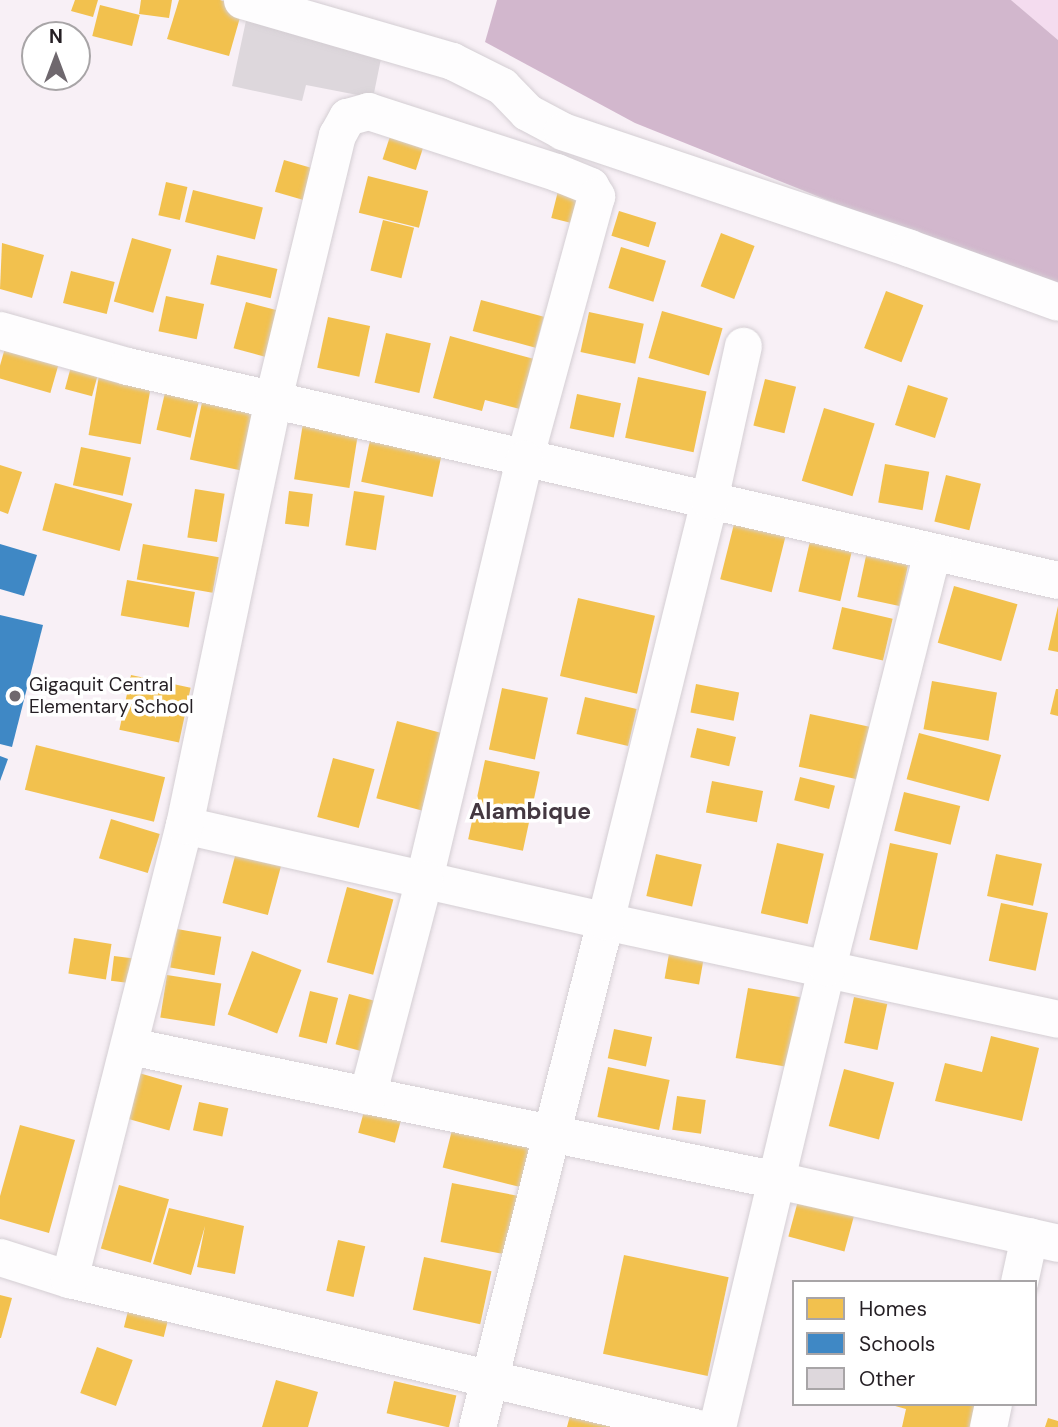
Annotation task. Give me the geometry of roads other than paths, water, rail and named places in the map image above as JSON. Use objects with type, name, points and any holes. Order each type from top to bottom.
[{"type":"street","points":[[242,0],[452,61],[502,86],[527,111],[562,131],[909,248],[1058,302]]},
{"type":"street","points":[[69,1279],[184,825],[273,399],[337,135],[347,117],[368,111],[556,172],[590,186],[596,202],[524,459],[424,879],[367,1096]]},
{"type":"street","points":[[0,330],[127,366],[1058,580]]},
{"type":"street","points":[[477,1427],[606,921],[709,500],[743,346]]},
{"type":"street","points":[[717,1427],[827,967],[932,552]]},
{"type":"street","points":[[184,825],[606,921],[1058,1019]]},
{"type":"street","points":[[130,1046],[777,1180],[1043,1239],[1020,1280]]},
{"type":"street","points":[[0,1257],[69,1279],[694,1427]]},
{"type":"street","points":[[988,1427],[993,1406]]},
{"type":"place","name":"Gigaquit Central Elementary School","points":[[15,696]]},
{"type":"district","name":"Alambique","points":[[530,811]]}]
